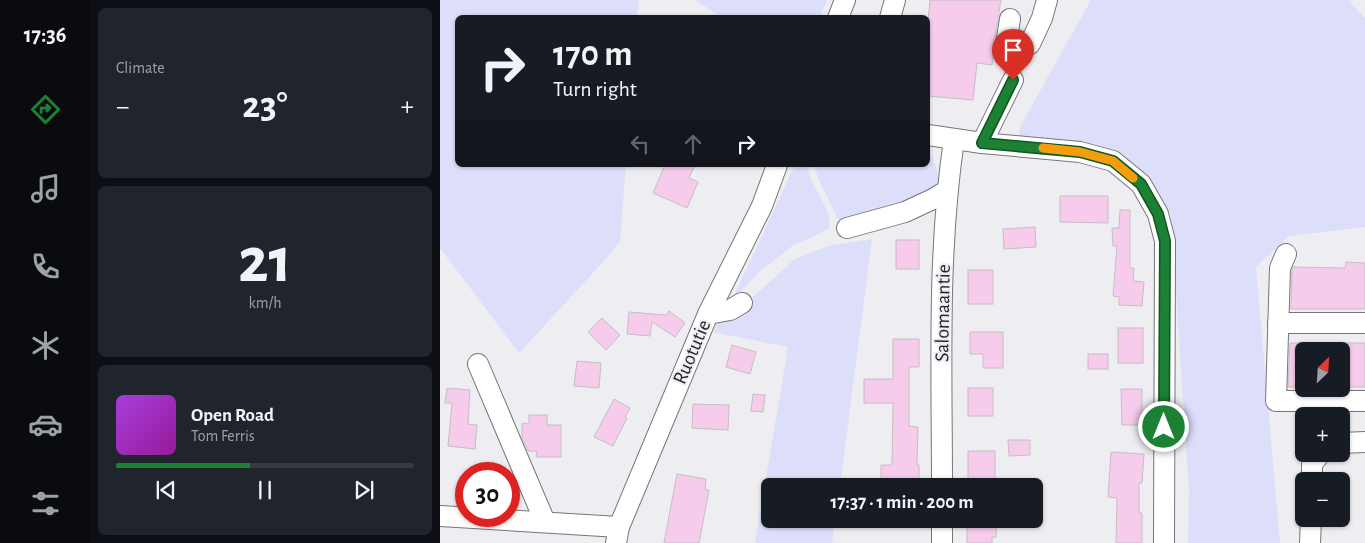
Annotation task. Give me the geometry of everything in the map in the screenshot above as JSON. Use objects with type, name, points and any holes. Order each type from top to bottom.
[{"type":"street","points":[[839,15],[845,0]]},
{"type":"street","points":[[891,15],[895,0]]},
{"type":"street","points":[[1010,19],[1007,38],[1030,44],[1042,18],[1047,0]]},
{"type":"street","points":[[982,143],[1013,80]]},
{"type":"street","points":[[930,135],[954,140],[1080,152],[1113,161],[1141,184],[1158,214],[1165,241],[1164,543]]},
{"type":"street","name":"Salomaantie","points":[[942,478],[942,271],[954,140]]},
{"type":"street","name":"Ruotutie","points":[[618,535],[708,314],[762,206],[776,167]]},
{"type":"street","points":[[847,228],[905,212],[948,190]]},
{"type":"street","points":[[1286,254],[1280,268],[1276,401],[1365,401]]},
{"type":"street","points":[[708,314],[730,310],[742,303]]},
{"type":"street","points":[[1278,323],[1365,323]]},
{"type":"street","points":[[478,364],[545,522]]},
{"type":"street","points":[[1350,443],[1365,442]]},
{"type":"street","points":[[440,516],[545,522],[618,535]]},
{"type":"street","points":[[1310,527],[1310,543]]},
{"type":"street","points":[[942,528],[942,543]]},
{"type":"shaded area","points":[[440,0],[639,0],[637,15],[455,15],[455,167],[626,167],[620,241],[604,261],[519,353],[440,248]]},
{"type":"shaded area","points":[[695,0],[827,0],[821,15],[718,15]]},
{"type":"shaded area","points":[[1091,0],[1348,0],[1365,18],[1365,227],[1289,236],[1256,267],[1280,543],[1188,543],[1189,491],[1171,214],[1148,175],[1093,144],[1018,138],[1021,125]]},
{"type":"shaded area","points":[[930,153],[939,178],[937,188],[928,195],[844,222],[838,219],[815,167],[930,167]]},
{"type":"shaded area","points":[[794,167],[808,167],[812,182],[827,210],[829,229],[792,246],[759,272],[736,296],[735,294]]},
{"type":"shaded area","points":[[872,239],[841,478],[766,478],[788,347],[713,332],[723,315],[734,314],[795,259],[828,246]]},
{"type":"shaded area","points":[[761,507],[761,528],[834,528],[832,543],[755,543]]},
{"type":"building","points":[[930,0],[1001,0],[995,36],[997,46],[994,46],[992,65],[977,63],[973,100],[930,96]]},
{"type":"building","points":[[664,167],[694,167],[689,178],[698,182],[687,208],[653,193]]},
{"type":"building","points":[[1060,196],[1108,196],[1108,223],[1060,222]]},
{"type":"building","points":[[1120,210],[1130,210],[1130,268],[1134,268],[1133,281],[1144,282],[1142,306],[1119,305],[1119,297],[1113,296],[1117,246],[1113,246],[1112,228],[1119,228]]},
{"type":"building","points":[[1035,227],[1036,247],[1004,249],[1003,229]]},
{"type":"building","points":[[896,240],[919,240],[919,269],[896,269]]},
{"type":"building","points":[[1346,262],[1365,263],[1365,309],[1291,309],[1293,267],[1345,268]]},
{"type":"building","points":[[968,270],[993,270],[993,304],[968,304]]},
{"type":"building","points":[[669,311],[685,323],[675,337],[652,322],[650,336],[627,334],[629,312],[666,315]]},
{"type":"building","points":[[602,318],[620,335],[606,350],[588,332]]},
{"type":"building","points":[[1118,328],[1143,328],[1143,363],[1118,363]]},
{"type":"building","points":[[970,332],[1003,332],[1003,368],[983,368],[983,354],[970,354]]},
{"type":"building","points":[[893,339],[919,339],[919,367],[909,367],[909,426],[918,427],[917,465],[919,465],[919,478],[881,478],[881,465],[892,465],[893,403],[864,403],[864,379],[893,379]]},
{"type":"building","points":[[1290,343],[1295,343],[1295,387],[1288,387]]},
{"type":"building","points":[[1350,343],[1365,343],[1365,387],[1350,387]]},
{"type":"building","points":[[732,345],[756,352],[750,374],[726,367]]},
{"type":"building","points":[[1088,354],[1108,354],[1108,369],[1088,369]]},
{"type":"building","points":[[577,361],[601,363],[599,388],[574,386]]},
{"type":"building","points":[[447,388],[470,390],[468,424],[477,425],[475,449],[448,446],[452,403],[445,403]]},
{"type":"building","points":[[968,388],[993,388],[993,416],[968,416]]},
{"type":"building","points":[[1121,389],[1142,389],[1142,425],[1122,425]]},
{"type":"building","points":[[753,394],[765,395],[763,412],[751,411]]},
{"type":"building","points":[[614,399],[630,408],[613,446],[594,437]]},
{"type":"building","points":[[693,404],[729,405],[728,430],[692,428]]},
{"type":"building","points":[[529,415],[547,415],[547,425],[561,425],[561,457],[536,457],[537,451],[528,451],[522,437],[522,423],[529,424]]},
{"type":"building","points":[[1008,440],[1030,440],[1030,455],[1009,456]]},
{"type":"building","points":[[968,451],[995,451],[995,478],[968,478]]},
{"type":"building","points":[[1111,452],[1144,454],[1142,483],[1139,483],[1142,543],[1116,543],[1117,498],[1108,497]]},
{"type":"building","points":[[677,474],[706,479],[705,489],[709,490],[699,543],[664,543]]},
{"type":"building","points":[[967,528],[996,528],[996,537],[992,537],[992,543],[967,543]]},
{"type":"slow traffic","points":[[1043,148],[1080,152],[1113,161],[1133,178]]},
{"type":"route","points":[[1013,80],[982,143],[1080,152],[1113,161],[1141,184],[1158,214],[1165,241],[1164,427]]}]
